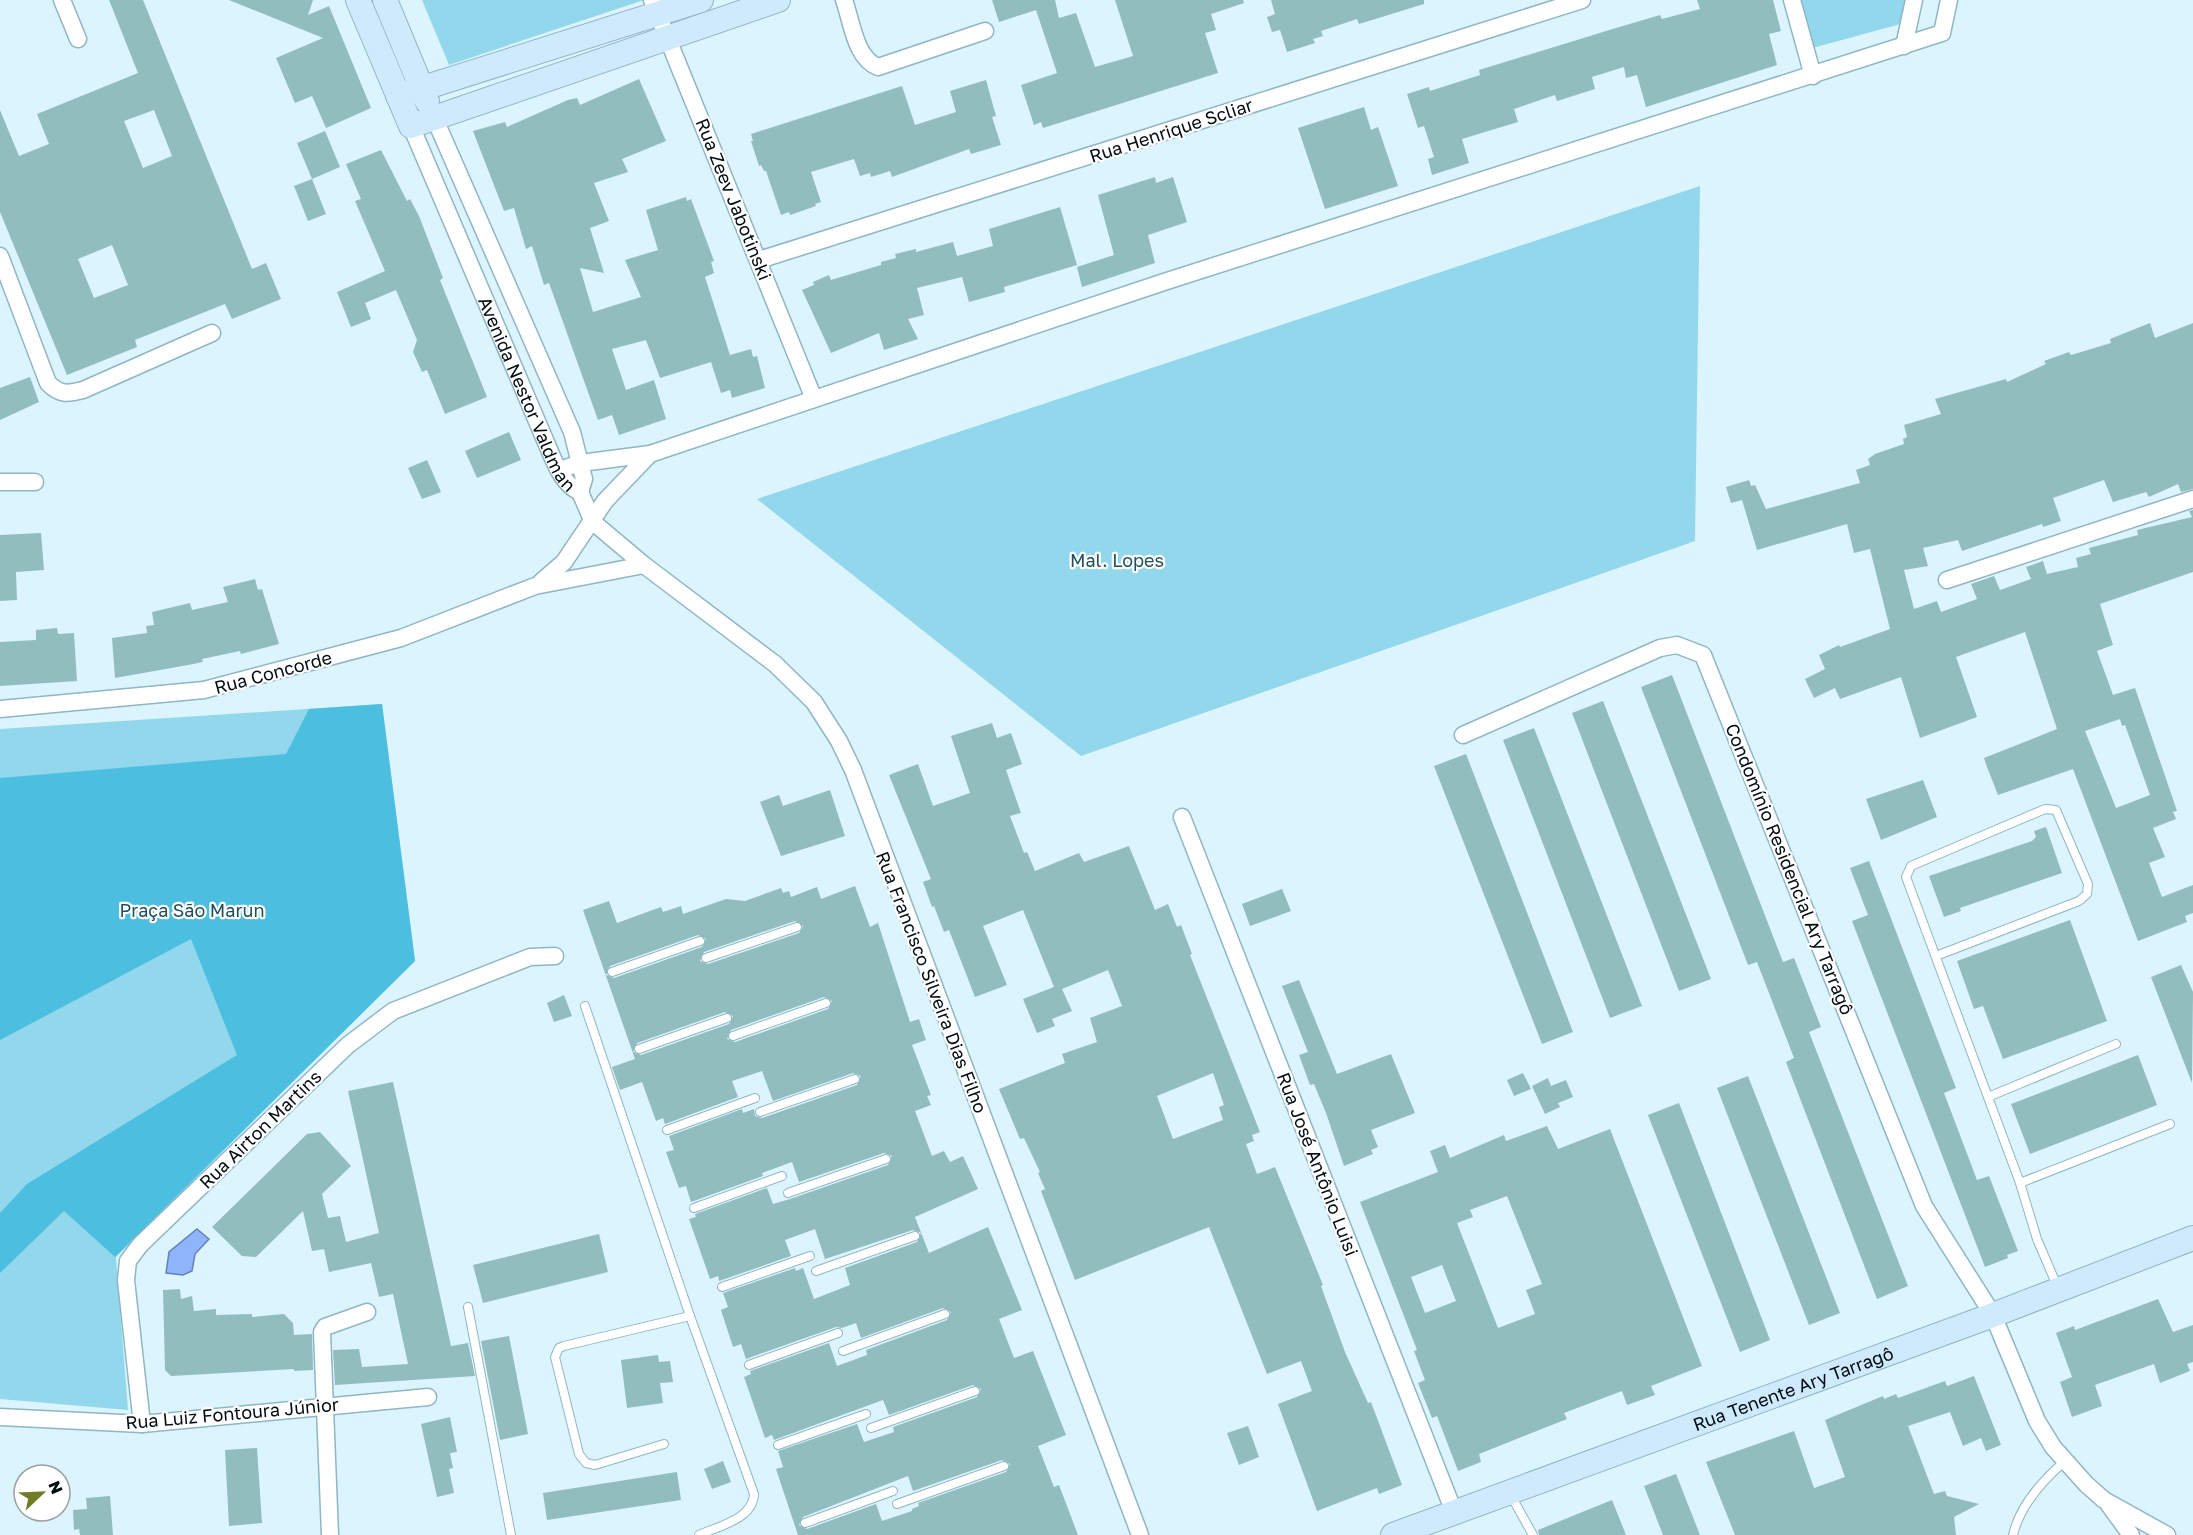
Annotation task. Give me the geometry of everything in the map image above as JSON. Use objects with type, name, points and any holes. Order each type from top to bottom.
[{"type":"main road","name":"Avenida Nestor Valdman","points":[[358,0],[411,126]]},
{"type":"main road","name":"Avenida Nestor Valdman","points":[[385,0],[434,117]]},
{"type":"main road","points":[[398,96],[654,7],[701,0]]},
{"type":"main road","points":[[411,126],[778,0]]},
{"type":"main road","name":"Rua Tenente Ary Tarragô","points":[[1393,1535],[1993,1315],[2193,1238]]},
{"type":"street","points":[[62,0],[78,39]]},
{"type":"street","points":[[844,0],[863,55],[869,63],[878,67],[985,31]]},
{"type":"street","name":"Rua Henrique Scliar","points":[[759,260],[1582,0]]},
{"type":"street","points":[[1792,0],[1813,76]]},
{"type":"street","points":[[1904,46],[1914,0]]},
{"type":"street","points":[[559,470],[581,463],[650,454],[1167,281],[1904,46],[1942,33],[1949,0]]},
{"type":"street","name":"Rua Zeev Jabotinski","points":[[654,7],[814,399]]},
{"type":"street","name":"Avenida Nestor Valdman","points":[[411,126],[559,470],[569,485],[580,492],[584,479],[572,432],[529,328],[434,117]]},
{"type":"street","points":[[0,256],[48,383],[57,392],[69,394],[83,390],[212,333]]},
{"type":"street","name":"Rua Concorde","points":[[536,586],[564,562],[593,522],[604,501],[650,454]]},
{"type":"street","points":[[0,482],[35,482]]},
{"type":"street","points":[[580,492],[593,522]]},
{"type":"street","points":[[1947,580],[2193,499]]},
{"type":"street","name":"Rua Francisco Silveira Dias Filho","points":[[593,522],[644,565],[730,628],[796,683],[814,702],[839,741],[853,770],[1140,1535]]},
{"type":"street","name":"Rua Concorde","points":[[0,709],[204,690],[401,638],[536,586],[644,565]]},
{"type":"street","name":"Condomínio Residencial Ary Tarragô","points":[[1463,735],[1660,648],[1677,645],[1703,655],[1924,1206],[1993,1315],[2037,1421],[2065,1461],[2104,1500]]},
{"type":"street","name":"Rua José Antônio Luisi","points":[[1182,817],[1454,1512]]},
{"type":"street","name":"Rua Airton Martins","points":[[142,1424],[126,1280],[128,1262],[140,1245],[348,1045],[371,1026],[393,1011],[530,957],[555,956]]},
{"type":"street","points":[[330,1535],[323,1329],[367,1312]]},
{"type":"street","name":"Rua Luiz Fontoura Júnior","points":[[0,1417],[142,1424],[428,1397]]},
{"type":"street","points":[[2104,1500],[2131,1535]]},
{"type":"street","points":[[2104,1500],[2167,1535]]},
{"type":"lane","points":[[1936,956],[2079,901],[2087,894],[2088,884],[2056,810],[2045,809],[1911,866],[1906,877],[1907,885],[1936,956],[2020,1183],[2037,1239],[2059,1290]]},
{"type":"lane","points":[[706,958],[797,927]]},
{"type":"lane","points":[[612,972],[700,941]]},
{"type":"lane","points":[[734,1036],[826,1003]]},
{"type":"lane","points":[[585,1006],[690,1316],[754,1494],[754,1503],[742,1515],[699,1535]]},
{"type":"lane","points":[[639,1049],[727,1018]]},
{"type":"lane","points":[[1988,1097],[2116,1044]]},
{"type":"lane","points":[[760,1112],[855,1079]]},
{"type":"lane","points":[[667,1130],[755,1098]]},
{"type":"lane","points":[[2020,1183],[2170,1124]]},
{"type":"lane","points":[[788,1193],[886,1159]]},
{"type":"lane","points":[[694,1208],[782,1176]]},
{"type":"lane","points":[[816,1271],[915,1236]]},
{"type":"lane","points":[[722,1287],[810,1256]]},
{"type":"lane","points":[[468,1307],[511,1535]]},
{"type":"lane","points":[[843,1351],[945,1314]]},
{"type":"lane","points":[[664,1444],[595,1465],[586,1463],[579,1454],[555,1357],[559,1348],[564,1346],[690,1316]]},
{"type":"lane","points":[[749,1365],[838,1333]]},
{"type":"lane","points":[[871,1428],[975,1391]]},
{"type":"lane","points":[[778,1445],[866,1414]]},
{"type":"lane","points":[[2013,1535],[2017,1519],[2045,1479],[2065,1461]]},
{"type":"lane","points":[[897,1504],[1004,1466]]},
{"type":"lane","points":[[805,1523],[893,1491]]},
{"type":"lane","points":[[1509,1492],[1533,1535]]},
{"type":"green space","points":[[422,0],[644,0],[449,65]]},
{"type":"green space","points":[[1797,0],[1909,0],[1904,23],[1809,49]]},
{"type":"green space","name":"Mal. Lopes","points":[[1700,186],[1695,541],[1081,756],[757,499]]},
{"type":"green space","name":"Praça São Marun","points":[[382,704],[415,961],[116,1257],[128,1410],[0,1399],[0,729]]},
{"type":"green space","name":"Praça São Marun","points":[[382,704],[415,961],[115,1257],[64,1211],[0,1273],[0,1213],[27,1184],[237,1055],[191,939],[0,1040],[0,778],[286,754],[309,709]]},
{"type":"shaded area","points":[[197,1229],[209,1239],[195,1254],[192,1271],[183,1275],[166,1273],[169,1252]]},
{"type":"building","points":[[109,0],[143,0],[252,269],[266,263],[281,299],[232,319],[225,304],[135,340],[137,347],[67,375],[0,212],[0,110],[19,156],[49,144],[37,114],[138,73]],"holes":[[[154,110],[172,156],[143,168],[124,121]],[[112,245],[128,285],[94,298],[78,259]]]},
{"type":"building","points":[[229,0],[313,0],[308,15],[329,6],[371,108],[326,128],[312,96],[295,103],[276,58],[323,38]]},
{"type":"building","points":[[992,0],[1055,0],[1059,18],[1076,13],[1095,67],[1133,56],[1115,0],[1243,0],[1244,3],[1211,14],[1216,30],[1205,33],[1218,73],[1043,128],[1041,122],[1034,125],[1021,85],[1057,73],[1036,10],[999,22]]},
{"type":"building","points":[[1271,0],[1424,0],[1424,4],[1359,24],[1357,19],[1321,31],[1323,36],[1313,39],[1315,43],[1287,52],[1280,30],[1272,32],[1267,17],[1275,14]]},
{"type":"building","points":[[1697,0],[1773,0],[1781,31],[1769,34],[1777,65],[1646,107],[1637,75],[1626,78],[1624,67],[1592,77],[1595,89],[1557,101],[1555,95],[1514,109],[1518,122],[1462,139],[1469,163],[1432,175],[1428,159],[1434,157],[1424,126],[1418,128],[1407,94],[1429,87],[1430,91],[1480,75],[1479,70],[1660,15],[1662,19],[1700,9]]},
{"type":"building","points":[[639,79],[666,141],[622,159],[628,172],[594,183],[609,221],[590,228],[604,273],[580,268],[593,312],[641,297],[625,260],[658,250],[646,210],[686,197],[687,201],[691,199],[714,261],[711,262],[714,273],[705,277],[730,355],[751,349],[753,357],[757,356],[765,388],[732,398],[730,390],[721,393],[711,362],[660,378],[646,340],[612,349],[626,390],[654,380],[666,419],[619,435],[612,415],[598,420],[549,283],[544,285],[532,246],[526,249],[514,208],[504,211],[473,131],[505,122],[507,127],[568,100],[577,98],[580,105]]},
{"type":"building","points":[[986,80],[996,116],[992,117],[1001,145],[971,154],[969,149],[892,177],[890,171],[871,177],[870,173],[860,176],[854,159],[811,172],[821,202],[790,215],[789,212],[781,215],[766,171],[761,165],[759,166],[751,134],[902,86],[915,125],[956,112],[950,91]]},
{"type":"building","points":[[1364,107],[1371,130],[1378,127],[1398,186],[1325,209],[1298,128]]},
{"type":"building","points":[[325,131],[340,167],[312,179],[297,143]]},
{"type":"building","points":[[381,150],[407,201],[410,199],[419,216],[443,278],[440,280],[487,397],[445,414],[427,370],[422,372],[413,352],[417,340],[396,290],[365,303],[371,319],[351,327],[337,292],[385,271],[355,201],[361,199],[346,164]]},
{"type":"building","points":[[1155,177],[1156,183],[1173,177],[1187,222],[1148,235],[1155,263],[1082,287],[1077,267],[1114,255],[1098,195]]},
{"type":"building","points":[[312,179],[326,214],[308,221],[294,186]]},
{"type":"building","points":[[1060,207],[1077,265],[1004,287],[1005,292],[969,302],[962,277],[917,288],[924,315],[908,319],[918,339],[884,350],[879,333],[831,353],[802,290],[814,285],[813,282],[829,275],[831,280],[881,265],[881,262],[896,258],[895,254],[916,249],[916,252],[953,242],[957,256],[993,246],[989,229]]},
{"type":"building","points":[[2150,323],[2155,338],[2193,323],[2193,489],[2181,492],[2178,484],[2149,497],[2146,492],[2113,502],[2104,480],[2053,498],[2061,521],[2043,527],[2042,524],[1962,551],[1958,540],[1923,548],[1928,566],[1904,570],[1914,609],[1937,601],[1941,612],[1977,599],[1971,584],[1994,576],[2000,590],[2031,579],[2026,567],[2043,561],[2047,574],[2078,567],[2076,558],[2091,554],[2089,548],[2138,535],[2137,530],[2192,517],[2189,511],[2193,510],[2193,572],[2100,604],[2113,645],[2097,651],[2113,695],[2135,688],[2177,811],[2173,812],[2176,819],[2153,828],[2165,857],[2149,863],[2162,897],[2193,885],[2193,913],[2185,916],[2187,922],[2138,941],[2073,769],[1998,795],[1987,767],[1984,758],[2057,729],[2025,632],[1956,657],[1977,717],[1920,738],[1901,677],[1840,699],[1835,688],[1814,698],[1805,679],[1825,669],[1819,655],[1839,645],[1840,647],[1890,629],[1870,549],[1854,553],[1847,524],[1757,550],[1742,500],[1731,503],[1726,487],[1749,480],[1751,486],[1755,485],[1766,509],[1860,483],[1856,470],[1870,465],[1868,459],[1875,454],[1904,444],[1903,439],[1907,437],[1904,425],[1941,414],[1935,399],[2006,379],[2007,382],[2046,364],[2044,361],[2069,352],[2071,355],[2111,343],[2110,339]],"holes":[[[2120,719],[2122,726],[2125,725],[2150,795],[2116,808],[2085,731]]]},
{"type":"building","points":[[30,377],[39,402],[0,420],[0,388]]},
{"type":"building","points":[[509,432],[521,460],[477,478],[465,451]]},
{"type":"building","points":[[427,460],[441,492],[422,499],[408,468]]},
{"type":"building","points":[[41,533],[44,570],[16,572],[17,600],[0,601],[0,535]]},
{"type":"building","points":[[255,579],[258,590],[262,589],[279,644],[241,654],[240,651],[202,659],[203,662],[115,678],[112,638],[147,633],[146,626],[154,625],[152,612],[190,603],[192,610],[228,602],[223,587]]},
{"type":"building","points":[[57,628],[58,634],[74,633],[77,681],[0,686],[0,642],[36,640],[36,630]]},
{"type":"building","points":[[1672,675],[1783,962],[1794,958],[1821,1027],[1809,1032],[1908,1286],[1877,1299],[1786,1062],[1794,1058],[1757,962],[1748,965],[1641,687]]},
{"type":"building","points":[[1603,701],[1711,979],[1679,991],[1572,713]]},
{"type":"building","points":[[992,723],[997,738],[1011,733],[1022,764],[1006,770],[1021,813],[1010,816],[1024,853],[1027,852],[1035,871],[1079,853],[1084,862],[1129,846],[1155,910],[1168,904],[1177,927],[1181,925],[1192,954],[1190,955],[1260,1132],[1252,1135],[1254,1141],[1246,1144],[1257,1174],[1275,1167],[1323,1285],[1321,1286],[1345,1352],[1368,1403],[1371,1402],[1402,1485],[1379,1494],[1377,1488],[1317,1511],[1278,1404],[1312,1391],[1301,1361],[1267,1374],[1209,1227],[1075,1280],[1041,1191],[1045,1189],[1038,1173],[1040,1172],[1024,1138],[1020,1139],[999,1089],[1065,1063],[1062,1054],[1097,1042],[1090,1018],[1122,1006],[1108,970],[1062,989],[1072,1011],[1052,1019],[1055,1026],[1037,1033],[1023,999],[1054,987],[1023,910],[983,926],[1007,985],[975,997],[949,930],[944,932],[934,906],[932,907],[923,882],[931,879],[889,775],[918,764],[933,806],[970,793],[951,736]],"holes":[[[1213,1073],[1224,1105],[1219,1107],[1223,1120],[1173,1139],[1157,1096]]]},
{"type":"building","points":[[1534,728],[1642,1006],[1610,1018],[1503,740]]},
{"type":"building","points":[[1466,754],[1573,1032],[1542,1044],[1434,766]]},
{"type":"building","points":[[1923,780],[1937,817],[1881,840],[1866,799]]},
{"type":"building","points":[[830,790],[845,836],[781,856],[760,802],[779,795],[783,806]]},
{"type":"building","points":[[2046,827],[2062,873],[1960,908],[1961,911],[1944,917],[1929,876],[2032,841],[2036,837],[2034,831]]},
{"type":"building","points":[[1869,861],[1956,1088],[1944,1093],[1977,1180],[1989,1176],[2018,1251],[2007,1255],[2008,1258],[1985,1267],[1852,921],[1868,915],[1850,868]]},
{"type":"building","points":[[855,886],[870,927],[878,923],[910,1022],[919,1019],[926,1040],[912,1045],[931,1095],[927,1096],[931,1105],[915,1111],[932,1156],[944,1151],[950,1162],[963,1156],[978,1189],[915,1217],[929,1253],[988,1227],[1022,1310],[999,1319],[1014,1358],[1033,1351],[1066,1435],[1038,1446],[1054,1487],[1059,1485],[1078,1535],[798,1535],[776,1469],[783,1467],[778,1451],[857,1424],[864,1442],[894,1432],[893,1427],[977,1397],[981,1389],[973,1385],[889,1415],[883,1400],[774,1440],[772,1435],[765,1438],[744,1377],[751,1374],[750,1371],[829,1343],[837,1366],[867,1355],[866,1350],[947,1320],[951,1312],[943,1308],[861,1338],[856,1323],[842,1328],[836,1327],[746,1359],[741,1344],[733,1347],[721,1310],[728,1307],[723,1293],[795,1268],[796,1271],[803,1268],[814,1299],[850,1285],[845,1268],[917,1242],[921,1233],[913,1230],[825,1259],[815,1229],[785,1240],[791,1256],[719,1281],[718,1276],[710,1279],[689,1219],[696,1217],[695,1214],[767,1188],[773,1204],[790,1199],[888,1165],[892,1156],[884,1153],[799,1182],[792,1162],[762,1173],[763,1176],[691,1202],[686,1186],[679,1188],[666,1152],[674,1150],[669,1136],[742,1109],[743,1113],[754,1109],[755,1116],[762,1118],[857,1085],[861,1076],[853,1073],[773,1101],[762,1071],[732,1081],[738,1097],[665,1124],[663,1118],[656,1121],[642,1082],[620,1090],[612,1067],[635,1059],[583,910],[609,901],[617,923],[661,907],[663,912],[681,906],[683,914],[726,899],[745,901],[781,888],[783,893],[789,891],[791,897],[817,887],[821,899]],"holes":[[[795,921],[803,926],[799,933],[708,964],[700,961],[704,952]],[[698,935],[706,939],[702,947],[614,978],[606,975],[610,966]],[[824,997],[832,1001],[828,1009],[735,1042],[727,1039],[731,1030]],[[725,1012],[733,1016],[729,1024],[641,1055],[633,1052],[637,1043]],[[1002,1460],[1010,1464],[1006,1472],[918,1503],[919,1506],[912,1511],[882,1521],[876,1504],[807,1529],[799,1525],[803,1517],[908,1476],[913,1491]]]},
{"type":"building","points":[[1282,889],[1291,911],[1250,926],[1242,904]]},
{"type":"building","points":[[2070,920],[2107,1021],[2003,1059],[1983,1006],[1974,1009],[1957,961]]},
{"type":"building","points":[[2181,965],[2193,992],[2192,1083],[2151,977]]},
{"type":"building","points":[[1299,980],[1337,1074],[1391,1054],[1415,1113],[1371,1130],[1378,1147],[1371,1150],[1373,1154],[1344,1166],[1326,1113],[1314,1084],[1310,1085],[1299,1055],[1308,1052],[1282,986]]},
{"type":"building","points":[[564,995],[572,1016],[554,1022],[547,1003]]},
{"type":"building","points":[[2138,1055],[2157,1105],[2030,1154],[2011,1104]]},
{"type":"building","points":[[1523,1073],[1531,1089],[1514,1096],[1507,1080]]},
{"type":"building","points":[[1748,1076],[1840,1313],[1809,1325],[1717,1088]]},
{"type":"building","points":[[1548,1078],[1551,1086],[1566,1080],[1573,1097],[1558,1103],[1560,1107],[1545,1114],[1532,1086]]},
{"type":"building","points":[[393,1082],[451,1346],[468,1343],[475,1376],[335,1385],[333,1350],[359,1349],[362,1367],[408,1364],[393,1294],[379,1297],[371,1263],[329,1272],[324,1249],[312,1251],[303,1211],[256,1257],[242,1256],[212,1227],[307,1134],[320,1132],[351,1166],[322,1194],[328,1218],[340,1216],[346,1242],[379,1233],[348,1091]]},
{"type":"building","points":[[1679,1103],[1770,1340],[1740,1352],[1648,1115]]},
{"type":"building","points":[[1547,1126],[1558,1149],[1610,1129],[1702,1366],[1651,1386],[1655,1395],[1627,1405],[1622,1391],[1564,1413],[1567,1419],[1479,1454],[1481,1462],[1458,1471],[1437,1416],[1432,1418],[1418,1383],[1425,1380],[1414,1351],[1417,1350],[1360,1202],[1438,1172],[1430,1151],[1445,1145],[1450,1158],[1504,1135],[1506,1141]],"holes":[[[1507,1196],[1542,1284],[1526,1290],[1535,1314],[1498,1328],[1457,1223],[1473,1217],[1470,1210]],[[1442,1265],[1456,1301],[1425,1313],[1411,1277]]]},
{"type":"building","points":[[599,1234],[608,1272],[483,1303],[473,1265]]},
{"type":"building","points":[[180,1289],[181,1299],[192,1296],[194,1311],[216,1309],[216,1315],[252,1314],[252,1317],[284,1314],[293,1323],[294,1335],[312,1334],[313,1370],[294,1371],[294,1369],[171,1376],[165,1370],[163,1290]]},
{"type":"building","points":[[2158,1299],[2173,1332],[2193,1325],[2193,1362],[2187,1364],[2190,1371],[2160,1383],[2154,1364],[2095,1385],[2102,1406],[2072,1417],[2060,1382],[2072,1377],[2056,1333],[2074,1326],[2075,1330]]},
{"type":"building","points":[[509,1336],[528,1434],[500,1440],[481,1341]]},
{"type":"building","points":[[658,1355],[659,1362],[670,1361],[673,1382],[660,1383],[663,1403],[627,1408],[621,1360]]},
{"type":"building","points":[[1974,1376],[2001,1445],[1986,1451],[1981,1438],[1963,1446],[1950,1412],[1908,1426],[1934,1494],[1945,1491],[1947,1496],[1979,1504],[1954,1517],[1956,1535],[1735,1535],[1706,1462],[1794,1431],[1814,1488],[1845,1477],[1825,1420],[1883,1396],[1884,1399],[1896,1394],[1898,1398],[1945,1381],[1947,1386]]},
{"type":"building","points":[[450,1417],[457,1452],[450,1453],[453,1468],[449,1469],[454,1493],[437,1497],[421,1424]]},
{"type":"building","points":[[1248,1426],[1259,1457],[1239,1465],[1227,1433]]},
{"type":"building","points":[[257,1448],[262,1523],[229,1526],[225,1450]]},
{"type":"building","points":[[723,1461],[731,1482],[712,1489],[704,1469]]},
{"type":"building","points":[[677,1472],[681,1500],[547,1520],[543,1493]]},
{"type":"building","points":[[1676,1474],[1700,1535],[1663,1535],[1644,1486]]},
{"type":"building","points":[[110,1496],[113,1535],[80,1535],[79,1529],[74,1530],[73,1510],[87,1509],[86,1498]]},
{"type":"building","points":[[1612,1500],[1626,1535],[1539,1535],[1538,1530]]}]
